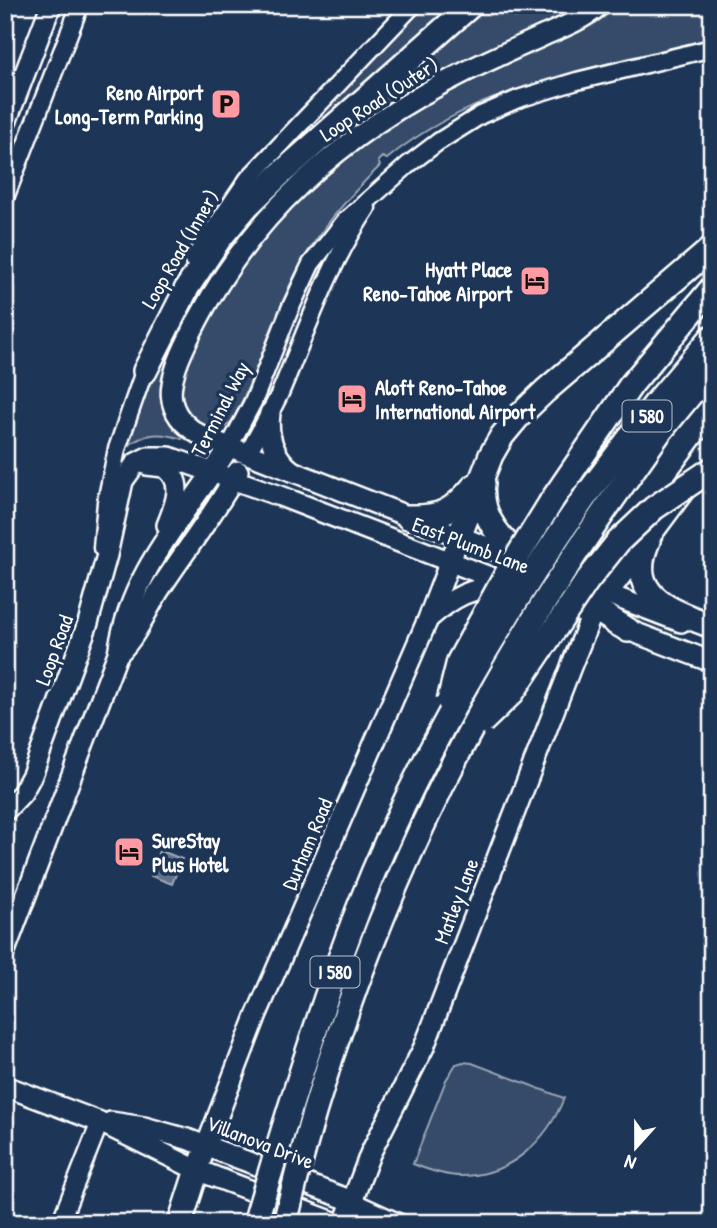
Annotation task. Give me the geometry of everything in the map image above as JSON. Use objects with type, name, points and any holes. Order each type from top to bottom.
[{"type":"highway","points":[[145,371],[172,314],[192,280],[247,206],[471,5]]},
{"type":"highway","points":[[459,537],[491,455],[517,418],[712,248]]},
{"type":"highway","points":[[441,731],[459,660],[506,575],[551,502],[631,384],[711,288]]},
{"type":"highway","name":"I 580","points":[[255,1223],[316,1023],[358,909],[388,838],[441,731],[532,575],[585,497],[656,403],[712,337]]},
{"type":"highway","name":"I 580","points":[[285,1223],[315,1107],[359,974],[413,843],[467,736],[537,612],[659,433],[712,368]]},
{"type":"highway","points":[[599,604],[712,450]]},
{"type":"highway","points":[[467,736],[512,693],[587,581],[618,542],[654,508],[712,469]]},
{"type":"highway","points":[[408,517],[444,513],[465,496],[485,473]]},
{"type":"highway","points":[[485,473],[484,499],[491,523],[534,575],[558,594],[599,604],[628,630]]},
{"type":"highway","points":[[657,523],[642,559],[642,570],[649,590],[669,610],[712,626]]},
{"type":"highway","points":[[180,1223],[197,1170]]},
{"type":"main road","points":[[5,125],[51,5]]},
{"type":"main road","name":"Loop Road (Outer)","points":[[238,451],[194,432],[181,420],[171,399],[170,383],[183,349],[208,299],[238,253],[264,221],[322,164],[394,112],[468,70],[581,19],[600,5]]},
{"type":"main road","points":[[270,413],[272,444],[281,461],[296,473]]},
{"type":"main road","name":"Terminal Way","points":[[5,951],[118,653],[129,608],[153,558],[212,473],[238,451]]},
{"type":"main road","name":"Terminal Way","points":[[118,653],[133,637],[161,588],[233,480],[238,451]]},
{"type":"main road","name":"East Plumb Lane","points":[[238,451],[459,537],[599,604],[631,603],[712,634]]},
{"type":"main road","points":[[102,575],[121,488],[130,468],[141,460],[155,456],[169,457],[212,473]]},
{"type":"main road","points":[[121,488],[131,475],[150,464],[164,467],[175,478],[175,503],[153,558]]},
{"type":"main road","name":"East Plumb Lane","points":[[212,473],[511,585],[558,594]]},
{"type":"main road","name":"Durham Road","points":[[197,1170],[257,1014],[430,613],[459,537]]},
{"type":"main road","points":[[416,548],[426,559],[430,569],[430,613]]},
{"type":"main road","name":"Loop Road","points":[[5,811],[22,793],[32,775],[82,643],[102,575]]},
{"type":"main road","points":[[430,613],[479,587],[511,585],[534,575]]},
{"type":"main road","points":[[558,594],[560,611],[569,635],[572,664]]},
{"type":"main road","name":"Matley Lane","points":[[344,1223],[370,1154],[424,1047],[572,664],[599,604]]},
{"type":"main road","points":[[628,630],[712,662]]},
{"type":"main road","points":[[651,639],[684,645],[712,655]]},
{"type":"main road","points":[[5,1073],[25,1094]]},
{"type":"main road","name":"Villanova Drive","points":[[5,1086],[100,1122],[197,1170],[336,1223]]},
{"type":"main road","name":"Villanova Drive","points":[[100,1122],[144,1127],[206,1145],[352,1201]]},
{"type":"street","points":[[5,198],[80,5]]},
{"type":"street","name":"Loop Road (Inner)","points":[[102,575],[103,523],[113,465],[158,329],[174,295],[202,244],[232,199],[264,160],[413,5]]},
{"type":"street","name":"Terminal Way","points":[[238,451],[254,400],[293,300],[311,264],[345,221],[409,164],[438,142],[481,116],[518,99],[577,81],[712,48]]},
{"type":"street","name":"Terminal Way","points":[[238,451],[270,413],[321,289],[376,194]]},
{"type":"street","points":[[60,1223],[100,1122]]},
{"type":"street","name":"Villanova Drive","points":[[352,1201],[400,1223]]},
{"type":"shaded area","points":[[422,5],[466,5],[242,198],[336,93]]},
{"type":"shaded area","points":[[488,5],[510,5],[515,17],[530,13],[538,5],[588,5],[303,172],[174,356],[184,434],[182,439],[153,435],[140,438],[126,447],[162,351],[183,306],[252,213]]},
{"type":"shaded area","points":[[617,5],[712,5],[712,38],[584,69],[499,96],[459,113],[421,134],[387,159],[382,157],[378,161],[380,166],[334,215],[305,256],[288,289],[233,420],[225,427],[205,430],[187,414],[180,398],[181,377],[227,288],[254,250],[285,214],[319,181],[356,151],[435,99],[591,26]]},
{"type":"shaded area","points":[[159,850],[182,859],[172,884],[151,876]]},
{"type":"shaded area","points":[[463,1062],[564,1098],[557,1114],[537,1142],[511,1163],[495,1170],[461,1176],[443,1174],[413,1164],[446,1080],[456,1064]]},
{"type":"place","name":"Reno Airport Long-Term Parking","points":[[226,104]]},
{"type":"place","name":"Hyatt Place Reno-Tahoe Airport","points":[[535,281]]},
{"type":"place","name":"Aloft Reno-Tahoe International Airport","points":[[352,399]]},
{"type":"place","name":"SureStay Plus Hotel","points":[[129,852]]}]
